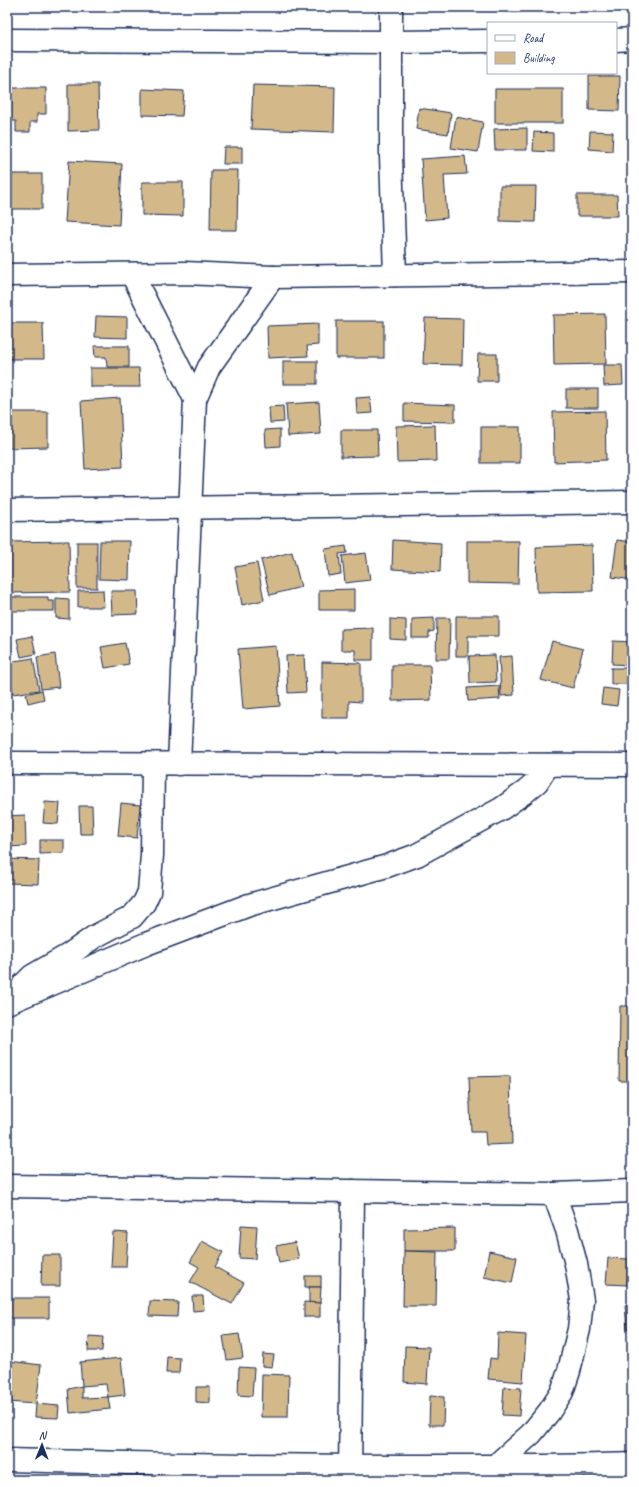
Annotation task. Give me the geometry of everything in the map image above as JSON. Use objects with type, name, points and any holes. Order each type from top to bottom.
[{"type":"street","points":[[391,7],[391,156],[395,275]]},
{"type":"street","points":[[7,40],[487,41]]},
{"type":"street","points":[[617,40],[632,40]]},
{"type":"street","points":[[7,275],[185,273],[273,276],[632,272]]},
{"type":"street","points":[[132,274],[195,399]]},
{"type":"street","points":[[179,764],[195,399],[209,368],[273,276]]},
{"type":"street","points":[[7,510],[632,502]]},
{"type":"street","points":[[7,763],[632,765]]},
{"type":"street","points":[[11,1001],[32,976],[70,954],[94,937],[132,917],[144,903],[149,892],[152,855],[153,764]]},
{"type":"street","points":[[11,1001],[146,944],[249,905],[387,866],[417,855],[495,812],[519,796],[537,782],[548,765]]},
{"type":"street","points":[[7,1186],[554,1194],[632,1190]]},
{"type":"street","points":[[350,1473],[353,1191]]},
{"type":"street","points":[[495,1466],[531,1434],[549,1412],[562,1392],[570,1371],[582,1300],[576,1264],[567,1230],[554,1194]]},
{"type":"street","points":[[7,1460],[144,1472],[350,1473],[495,1466],[521,1473],[632,1464]]},
{"type":"building","points":[[170,7],[170,9],[143,8]]},
{"type":"building","points":[[466,7],[521,7],[521,12],[466,10]]},
{"type":"building","points":[[589,76],[620,76],[619,111],[589,110]]},
{"type":"building","points":[[68,84],[98,84],[99,130],[68,131]]},
{"type":"building","points":[[253,85],[335,87],[334,132],[251,129]]},
{"type":"building","points":[[7,88],[46,88],[46,114],[37,114],[37,122],[30,122],[30,132],[16,132],[16,121],[7,121]]},
{"type":"building","points":[[142,89],[184,91],[182,116],[142,115]]},
{"type":"building","points":[[495,89],[563,89],[563,123],[495,123]]},
{"type":"building","points":[[419,108],[451,113],[448,134],[416,129]]},
{"type":"building","points":[[456,117],[483,122],[478,152],[451,148]]},
{"type":"building","points":[[527,128],[527,150],[495,150],[494,129]]},
{"type":"building","points":[[590,131],[613,132],[612,151],[589,149]]},
{"type":"building","points":[[534,132],[553,133],[553,152],[533,151]]},
{"type":"building","points":[[224,147],[242,147],[242,164],[223,164]]},
{"type":"building","points":[[465,156],[467,174],[444,175],[447,218],[425,220],[421,159]]},
{"type":"building","points":[[69,161],[122,164],[119,225],[65,222]]},
{"type":"building","points":[[211,170],[238,170],[237,230],[210,230]]},
{"type":"building","points":[[7,174],[42,174],[42,209],[7,209]]},
{"type":"building","points":[[142,182],[183,182],[183,216],[142,215]]},
{"type":"building","points":[[500,186],[536,186],[535,222],[500,221]]},
{"type":"building","points":[[577,195],[617,195],[618,216],[577,216]]},
{"type":"building","points":[[605,314],[606,364],[554,365],[553,315]]},
{"type":"building","points":[[96,316],[127,317],[127,338],[95,337]]},
{"type":"building","points":[[425,318],[463,319],[462,365],[423,364]]},
{"type":"building","points":[[336,321],[384,321],[384,358],[336,358]]},
{"type":"building","points":[[7,323],[43,323],[44,359],[7,359]]},
{"type":"building","points":[[318,324],[318,345],[307,346],[308,356],[268,358],[267,326]]},
{"type":"building","points":[[94,346],[129,346],[129,367],[107,367],[106,357],[95,357]]},
{"type":"building","points":[[478,354],[497,354],[497,381],[477,381]]},
{"type":"building","points":[[283,361],[317,361],[317,384],[283,384]]},
{"type":"building","points":[[603,365],[622,365],[623,385],[604,386]]},
{"type":"building","points":[[90,368],[139,368],[140,387],[90,387]]},
{"type":"building","points":[[566,389],[598,389],[598,408],[566,408]]},
{"type":"building","points":[[370,397],[372,413],[357,414],[356,398]]},
{"type":"building","points":[[120,398],[123,467],[85,469],[81,401]]},
{"type":"building","points":[[319,402],[321,434],[288,436],[286,404]]},
{"type":"building","points":[[404,403],[455,405],[455,422],[404,421]]},
{"type":"building","points":[[283,406],[284,422],[270,423],[269,407]]},
{"type":"building","points":[[605,411],[606,460],[554,462],[553,412]]},
{"type":"building","points":[[9,412],[48,412],[48,447],[9,448]]},
{"type":"building","points":[[435,425],[436,461],[397,462],[396,426]]},
{"type":"building","points":[[481,427],[520,427],[520,463],[481,463]]},
{"type":"building","points":[[280,429],[280,446],[266,447],[265,430]]},
{"type":"building","points":[[341,430],[377,430],[378,456],[341,457]]},
{"type":"building","points":[[393,540],[441,543],[440,572],[392,569]]},
{"type":"building","points":[[617,540],[632,542],[632,580],[612,577]]},
{"type":"building","points":[[69,541],[70,592],[7,593],[7,542]]},
{"type":"building","points":[[100,541],[130,541],[129,580],[99,579]]},
{"type":"building","points":[[467,541],[519,541],[518,584],[467,583]]},
{"type":"building","points":[[77,542],[97,542],[97,588],[77,588]]},
{"type":"building","points":[[592,545],[593,591],[537,592],[536,547]]},
{"type":"building","points":[[346,546],[347,553],[339,554],[341,574],[328,576],[325,549]]},
{"type":"building","points":[[292,552],[301,587],[270,595],[261,560]]},
{"type":"building","points":[[366,553],[370,580],[345,583],[342,556]]},
{"type":"building","points":[[257,563],[264,600],[242,605],[235,567]]},
{"type":"building","points":[[354,589],[354,610],[319,610],[319,590]]},
{"type":"building","points":[[103,590],[104,607],[78,607],[78,591]]},
{"type":"building","points":[[111,591],[137,591],[138,614],[112,615]]},
{"type":"building","points":[[7,597],[48,597],[48,601],[54,601],[54,611],[7,611]]},
{"type":"building","points":[[56,598],[69,599],[69,619],[56,618]]},
{"type":"building","points":[[456,616],[499,616],[499,636],[468,636],[468,656],[456,656]]},
{"type":"building","points":[[434,618],[434,631],[429,632],[429,638],[412,638],[412,619]]},
{"type":"building","points":[[437,618],[450,618],[449,659],[436,659]]},
{"type":"building","points":[[390,619],[406,620],[406,640],[390,639]]},
{"type":"building","points":[[373,628],[373,660],[355,660],[355,650],[341,650],[341,629]]},
{"type":"building","points":[[32,636],[36,654],[21,657],[17,639]]},
{"type":"building","points":[[552,641],[583,649],[573,688],[541,680]]},
{"type":"building","points":[[613,641],[632,642],[632,665],[612,664]]},
{"type":"building","points":[[125,643],[129,664],[105,668],[101,647]]},
{"type":"building","points":[[276,646],[280,706],[243,709],[238,649]]},
{"type":"building","points":[[55,654],[59,687],[41,689],[37,657]]},
{"type":"building","points":[[304,655],[306,692],[288,693],[286,656]]},
{"type":"building","points":[[495,655],[496,682],[470,683],[469,656]]},
{"type":"building","points":[[512,656],[514,695],[501,696],[499,657]]},
{"type":"building","points":[[33,658],[39,690],[13,694],[8,662]]},
{"type":"building","points":[[322,662],[361,663],[361,702],[349,701],[349,718],[322,718]]},
{"type":"building","points":[[392,665],[430,665],[431,700],[392,701]]},
{"type":"building","points":[[611,668],[632,668],[632,684],[611,684]]},
{"type":"building","points":[[499,686],[500,699],[468,701],[467,688]]},
{"type":"building","points":[[603,688],[619,690],[617,706],[601,704]]},
{"type":"building","points":[[42,690],[44,699],[28,703],[26,694]]},
{"type":"building","points":[[45,802],[60,803],[58,824],[43,823]]},
{"type":"building","points":[[121,803],[140,805],[137,838],[118,836]]},
{"type":"building","points":[[79,806],[92,806],[93,834],[80,834]]},
{"type":"building","points":[[25,815],[26,846],[7,847],[7,816]]},
{"type":"building","points":[[40,840],[64,840],[64,853],[40,854]]},
{"type":"building","points":[[7,859],[39,860],[38,884],[7,883]]},
{"type":"building","points":[[620,1006],[632,1006],[632,1081],[619,1081]]},
{"type":"building","points":[[510,1076],[512,1144],[486,1145],[485,1132],[471,1132],[469,1077]]},
{"type":"building","points":[[241,1225],[257,1226],[255,1259],[239,1258]]},
{"type":"building","points":[[455,1228],[455,1251],[404,1251],[404,1229]]},
{"type":"building","points":[[113,1232],[128,1233],[126,1267],[111,1267]]},
{"type":"building","points":[[202,1241],[223,1252],[215,1267],[244,1283],[232,1304],[190,1282],[199,1267],[190,1262]]},
{"type":"building","points":[[295,1242],[299,1259],[279,1263],[276,1246]]},
{"type":"building","points":[[404,1251],[437,1252],[436,1306],[403,1306]]},
{"type":"building","points":[[489,1251],[517,1257],[512,1283],[484,1277]]},
{"type":"building","points":[[42,1255],[60,1255],[60,1286],[41,1286]]},
{"type":"building","points":[[608,1258],[629,1259],[627,1285],[606,1284]]},
{"type":"building","points":[[305,1276],[321,1276],[321,1287],[305,1287]]},
{"type":"building","points":[[309,1287],[321,1287],[320,1303],[309,1303]]},
{"type":"building","points":[[192,1296],[203,1296],[204,1310],[193,1311]]},
{"type":"building","points":[[8,1298],[49,1298],[49,1318],[9,1318]]},
{"type":"building","points":[[150,1301],[178,1302],[177,1317],[149,1316]]},
{"type":"building","points":[[304,1302],[320,1303],[320,1317],[304,1317]]},
{"type":"building","points":[[632,1304],[632,1328],[627,1329],[625,1305]]},
{"type":"building","points":[[498,1333],[526,1335],[523,1382],[488,1379],[490,1358],[497,1359]]},
{"type":"building","points":[[239,1334],[243,1358],[227,1360],[223,1336]]},
{"type":"building","points":[[89,1336],[103,1337],[102,1351],[88,1351]]},
{"type":"building","points":[[405,1346],[429,1347],[427,1384],[404,1382]]},
{"type":"building","points":[[263,1354],[274,1355],[272,1367],[262,1366]]},
{"type":"building","points":[[167,1357],[180,1358],[179,1373],[166,1373]]},
{"type":"building","points":[[121,1358],[125,1395],[108,1397],[106,1384],[82,1386],[80,1362]]},
{"type":"building","points":[[9,1361],[41,1365],[36,1404],[7,1402],[7,1376]]},
{"type":"building","points":[[239,1367],[254,1368],[252,1396],[238,1395]]},
{"type":"building","points":[[262,1374],[289,1375],[288,1417],[261,1417]]},
{"type":"building","points":[[82,1386],[82,1398],[108,1397],[110,1409],[70,1413],[68,1389]]},
{"type":"building","points":[[196,1387],[210,1387],[210,1403],[196,1402]]},
{"type":"building","points":[[504,1387],[521,1388],[519,1416],[502,1415]]},
{"type":"building","points":[[430,1396],[444,1397],[443,1425],[429,1425]]},
{"type":"building","points":[[36,1404],[59,1406],[58,1418],[35,1417]]}]
